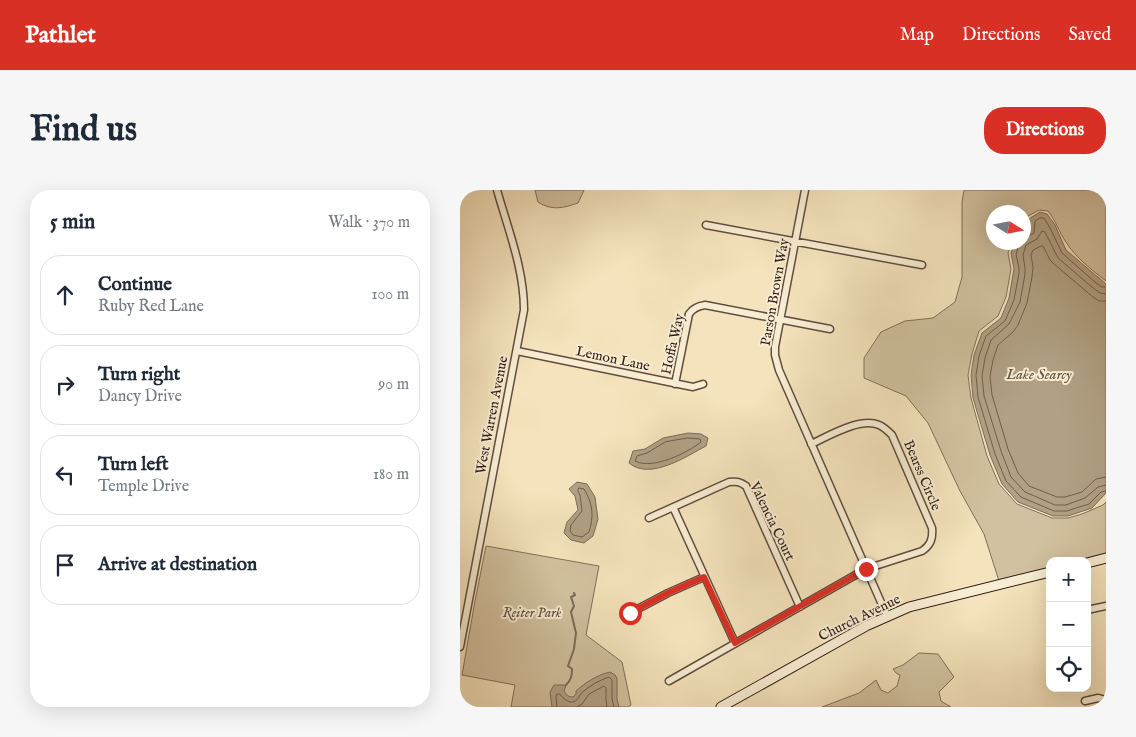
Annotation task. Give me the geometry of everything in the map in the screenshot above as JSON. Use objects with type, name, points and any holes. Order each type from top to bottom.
[{"type":"street","name":"West Warren Avenue","points":[[460,647],[524,310],[522,277],[497,190]]},
{"type":"street","name":"Parson Brown Way","points":[[805,190],[775,347],[776,362],[887,616]]},
{"type":"street","points":[[706,225],[922,265]]},
{"type":"street","name":"Hoffa Way","points":[[675,384],[689,314],[692,309],[704,305],[780,319]]},
{"type":"street","points":[[780,319],[830,329]]},
{"type":"street","name":"Lemon Lane","points":[[516,351],[675,384],[693,387],[703,384]]},
{"type":"street","name":"Bearss Circle","points":[[811,444],[857,424],[864,423],[880,425],[892,435],[932,528],[933,535],[931,542],[922,551],[866,569]]},
{"type":"street","name":"Valencia Court","points":[[648,518],[729,482],[741,482],[746,486],[800,607]]},
{"type":"street","points":[[673,507],[735,643]]},
{"type":"street","points":[[1091,562],[1106,558]]},
{"type":"street","points":[[669,681],[866,569]]},
{"type":"street","name":"Church Avenue","points":[[721,707],[887,616],[933,600],[1046,573]]},
{"type":"street","points":[[630,613],[704,577]]},
{"type":"street","points":[[1091,609],[1106,606]]},
{"type":"street","points":[[1085,701],[1098,698],[1106,700]]},
{"type":"green space","points":[[535,190],[584,190],[578,203],[553,208],[538,202]]},
{"type":"green space","points":[[964,190],[1106,190],[1106,281],[1074,253],[1048,211],[1039,210],[1031,214],[1031,205],[986,205],[986,250],[1009,250],[1011,269],[1006,297],[998,316],[979,331],[968,375],[971,398],[987,456],[999,484],[1017,504],[1052,518],[1068,518],[1082,514],[1106,502],[1106,555],[1091,559],[1091,557],[1046,557],[1046,570],[999,581],[984,534],[960,491],[928,423],[906,396],[864,378],[864,358],[881,332],[905,321],[933,318],[955,302],[962,277],[962,202]]},
{"type":"green space","name":"Reiter Park","points":[[486,546],[599,566],[586,635],[622,662],[631,705],[628,707],[511,707],[515,685],[462,675]]},
{"type":"green space","points":[[919,653],[938,654],[954,677],[939,692],[941,701],[951,707],[822,707],[859,693],[876,680],[881,690],[888,693],[897,686],[900,675],[893,669],[903,665]]},
{"type":"water","name":"Lake Searcy","points":[[1040,212],[1047,214],[1055,225],[1066,250],[1106,284],[1106,493],[1092,508],[1068,516],[1053,516],[1018,502],[1002,484],[990,455],[973,398],[971,375],[974,355],[982,333],[1001,318],[1009,298],[1014,269],[1012,250],[1031,250],[1031,218]]},
{"type":"water","points":[[688,433],[701,434],[708,438],[706,446],[679,461],[658,468],[638,468],[629,463],[633,451],[645,449],[663,438]]},
{"type":"water","points":[[577,482],[587,484],[595,497],[598,519],[593,536],[584,543],[571,540],[564,533],[567,522],[578,510],[575,496],[569,489]]},
{"type":"water","points":[[610,672],[617,678],[619,707],[552,707],[550,692],[554,685],[566,685],[564,691],[568,696],[573,697],[576,691],[588,682]]},
{"type":"waterway","points":[[566,685],[571,676],[572,669],[568,666],[574,649],[576,633],[571,612],[574,606],[571,597],[575,595],[574,593]]},
{"type":"route","points":[[630,613],[704,577],[735,643],[866,569]]}]
